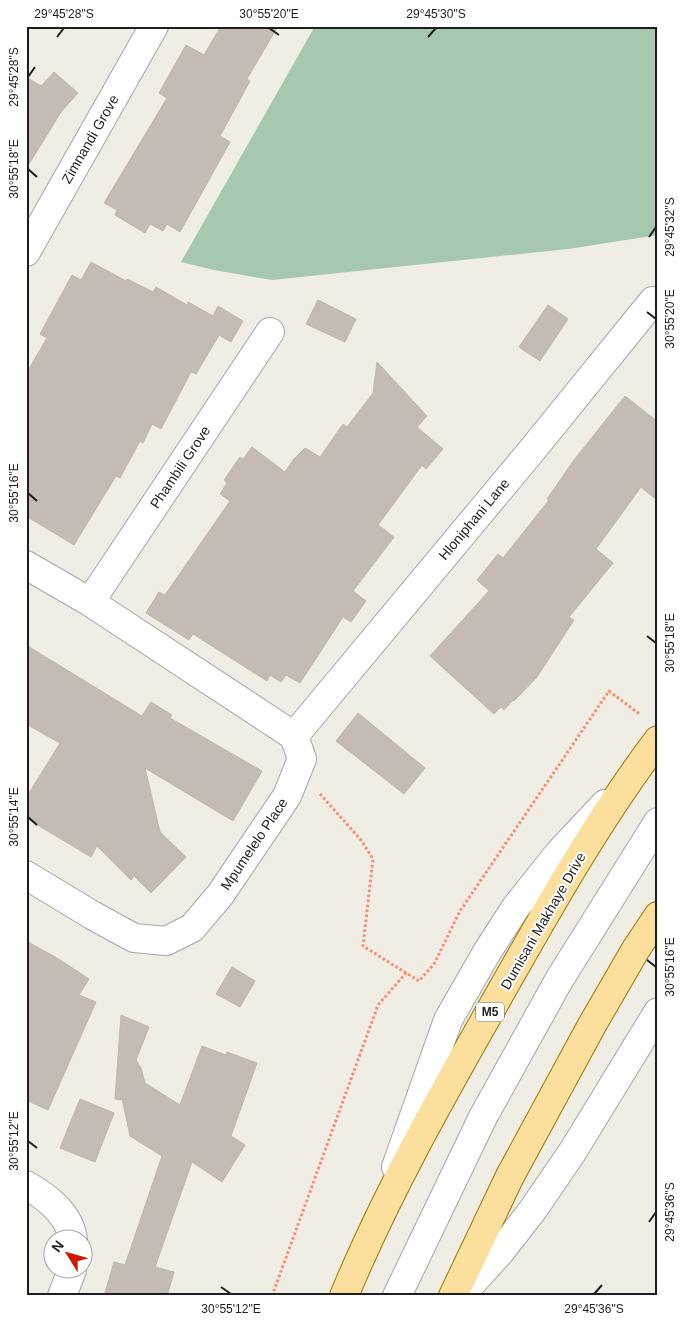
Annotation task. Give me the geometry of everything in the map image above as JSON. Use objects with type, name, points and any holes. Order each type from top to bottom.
[{"type":"main road","name":"Dumisani Makhaye Drive","points":[[344,1296],[379,1219],[437,1104],[565,879],[626,783],[658,740]]},
{"type":"main road","points":[[453,1296],[510,1176],[592,1025],[636,949],[658,916]]},
{"type":"street","name":"Zimnandi Grove","points":[[26,252],[154,26]]},
{"type":"street","name":"Hloniphani Lane","points":[[294,736],[533,449],[653,301]]},
{"type":"street","name":"Phambili Grove","points":[[90,602],[270,332]]},
{"type":"street","points":[[26,565],[90,602],[294,736]]},
{"type":"street","name":"Mpumelelo Place","points":[[26,875],[134,938],[166,941],[192,928],[220,895],[287,796],[302,758],[294,736]]},
{"type":"street","points":[[397,1296],[483,1117],[559,980],[658,822]]},
{"type":"street","points":[[460,1296],[500,1252],[532,1210],[573,1151],[658,1012]]},
{"type":"street","points":[[31,1188],[57,1208],[68,1222],[70,1230]]},
{"type":"street","points":[[62,1296],[68,1280]]},
{"type":"path","points":[[298,769],[360,840],[373,859],[363,946],[419,980],[434,964],[460,911],[609,692],[644,717]]},
{"type":"path","points":[[272,1296],[378,1005],[406,973]]},
{"type":"green space","points":[[315,26],[658,26],[658,235],[568,249],[272,280],[181,262]]},
{"type":"building","points":[[221,26],[278,26],[247,79],[250,81],[220,136],[230,142],[180,232],[167,224],[163,231],[150,224],[145,233],[115,215],[117,210],[104,203],[167,98],[159,93],[186,45],[204,55]]},
{"type":"building","points":[[54,72],[78,93],[61,112],[26,169],[26,77],[41,86]]},
{"type":"building","points":[[91,262],[126,281],[127,279],[153,292],[156,287],[187,305],[188,302],[213,316],[218,306],[243,321],[231,342],[219,335],[196,374],[191,372],[161,429],[152,424],[143,443],[140,441],[120,478],[116,476],[74,545],[26,516],[26,374],[47,338],[40,334],[72,275],[81,280]]},
{"type":"building","points":[[318,300],[356,319],[345,342],[306,324]]},
{"type":"building","points":[[548,305],[568,319],[540,361],[519,347]]},
{"type":"building","points":[[377,362],[427,416],[417,427],[443,449],[426,469],[422,465],[378,525],[394,537],[353,591],[366,601],[351,622],[343,617],[300,683],[286,675],[281,682],[270,675],[267,681],[193,634],[189,640],[146,613],[159,592],[165,595],[230,501],[220,494],[227,483],[224,480],[240,457],[243,459],[252,447],[285,472],[293,460],[305,448],[320,457],[343,424],[347,427],[373,393]]},
{"type":"building","points":[[625,396],[658,422],[658,501],[641,487],[596,549],[613,563],[569,617],[574,620],[537,677],[504,710],[501,707],[494,714],[430,656],[489,591],[477,580],[498,554],[503,558],[549,500],[547,499],[574,460]]},
{"type":"building","points":[[26,645],[142,716],[151,702],[172,715],[170,718],[262,771],[233,821],[145,768],[160,832],[186,857],[151,893],[134,876],[131,880],[97,846],[91,857],[26,818],[26,798],[60,743],[26,724]]},
{"type":"building","points":[[358,713],[425,768],[404,794],[336,741]]},
{"type":"building","points":[[26,941],[89,979],[79,995],[96,1002],[48,1110],[26,1100]]},
{"type":"building","points":[[232,967],[255,981],[240,1007],[216,994]]},
{"type":"building","points":[[121,1015],[149,1027],[136,1060],[141,1068],[145,1083],[180,1105],[202,1046],[226,1055],[227,1052],[257,1063],[231,1136],[245,1145],[222,1182],[192,1162],[155,1267],[174,1272],[167,1296],[104,1296],[114,1262],[125,1265],[162,1156],[130,1136],[122,1098],[121,1100],[115,1099]]},
{"type":"building","points":[[80,1099],[114,1113],[95,1162],[60,1148]]}]
